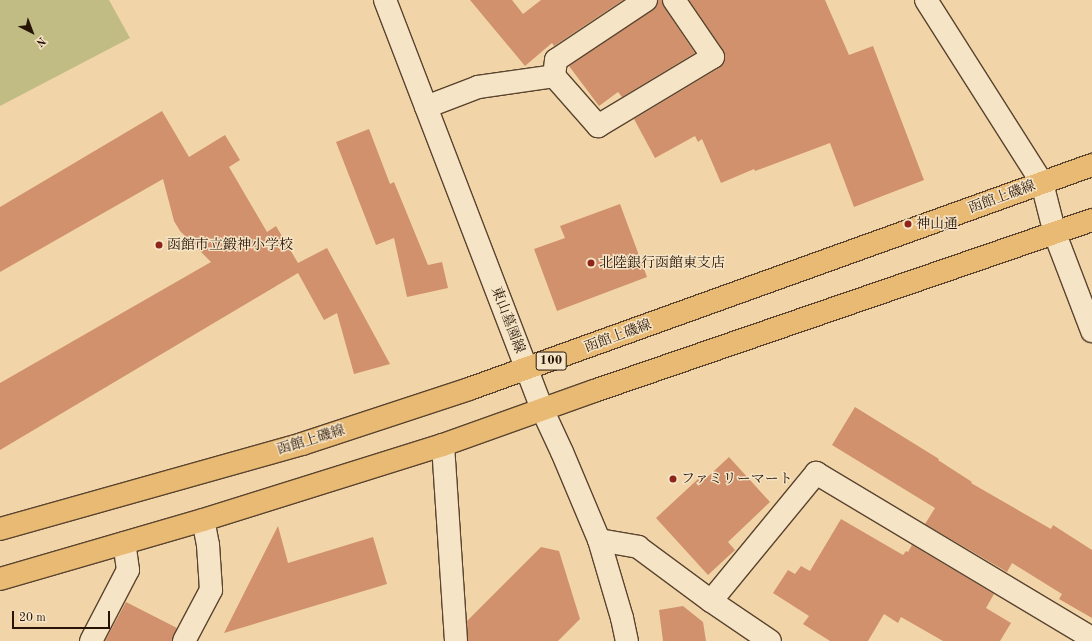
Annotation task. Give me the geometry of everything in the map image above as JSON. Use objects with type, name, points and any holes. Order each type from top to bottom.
[{"type":"main road","name":"函館上磯線","points":[[0,529],[302,444],[527,369],[1092,165]]},
{"type":"main road","points":[[0,579],[203,520],[443,445],[542,409],[1055,234],[1092,220]]},
{"type":"street","name":"東山墓園線","points":[[385,0],[542,409],[599,540],[622,618],[627,641]]},
{"type":"street","points":[[646,0],[556,60],[554,76],[598,126],[713,57],[674,0]]},
{"type":"street","points":[[926,0],[1042,183],[1055,234],[1092,331]]},
{"type":"street","points":[[426,107],[478,87],[554,76]]},
{"type":"street","points":[[443,445],[456,641]]},
{"type":"street","points":[[711,602],[816,473],[1092,638]]},
{"type":"street","points":[[184,641],[211,590],[208,545],[203,520]]},
{"type":"street","points":[[599,540],[638,547],[711,602],[770,641]]},
{"type":"street","points":[[92,641],[128,570],[124,543]]},
{"type":"shaded area","points":[[0,0],[109,0],[130,38],[0,106]]},
{"type":"building","points":[[470,0],[512,0],[523,14],[541,0],[623,0],[554,46],[552,43],[525,66]]},
{"type":"building","points":[[658,0],[662,0],[664,7],[695,53],[622,97],[618,92],[599,106],[569,66],[653,10],[657,6]]},
{"type":"building","points":[[689,0],[825,0],[849,55],[873,46],[924,180],[854,207],[830,143],[755,171],[754,169],[721,183],[702,139],[698,142],[695,136],[655,158],[634,119],[719,68],[724,63],[725,57],[723,50]]},
{"type":"building","name":"函館市立鍛神小学校","points":[[162,111],[189,157],[225,135],[240,160],[229,167],[267,232],[276,226],[298,263],[327,248],[390,364],[354,374],[337,313],[324,320],[298,273],[0,450],[0,383],[211,262],[180,231],[174,221],[163,179],[0,272],[0,207]]},
{"type":"building","points":[[369,129],[390,184],[394,182],[428,265],[442,262],[448,288],[407,297],[394,238],[376,245],[336,142]]},
{"type":"building","name":"北陸銀行函館東支店","points":[[620,204],[647,277],[557,311],[534,249],[565,238],[560,226]]},
{"type":"building","points":[[855,407],[939,459],[938,460],[972,482],[971,483],[1051,529],[1053,525],[1092,550],[1092,618],[1059,599],[1062,594],[1012,563],[1007,572],[925,524],[935,508],[832,445]]},
{"type":"building","points":[[729,457],[770,502],[728,542],[735,550],[708,575],[656,518],[698,479],[701,483]]},
{"type":"building","points":[[841,519],[903,555],[906,551],[908,552],[912,545],[994,594],[986,608],[1011,623],[1000,641],[943,641],[901,617],[898,623],[884,614],[868,641],[830,641],[803,624],[809,616],[773,593],[788,570],[795,574],[801,566],[810,571]]},
{"type":"building","points":[[278,526],[288,563],[373,537],[387,584],[224,633]]},
{"type":"building","points":[[541,547],[559,551],[580,619],[558,641],[468,641],[467,621]]},
{"type":"building","points":[[126,602],[177,628],[172,641],[105,641]]},
{"type":"building","points":[[683,606],[703,622],[706,641],[663,641],[659,610]]},
{"type":"place","name":"神山通","points":[[908,224]]},
{"type":"place","name":"函館市立鍛神小学校","points":[[159,245]]},
{"type":"place","name":"北陸銀行函館東支店","points":[[591,263]]},
{"type":"place","name":"ファミリーマート","points":[[673,479]]}]
